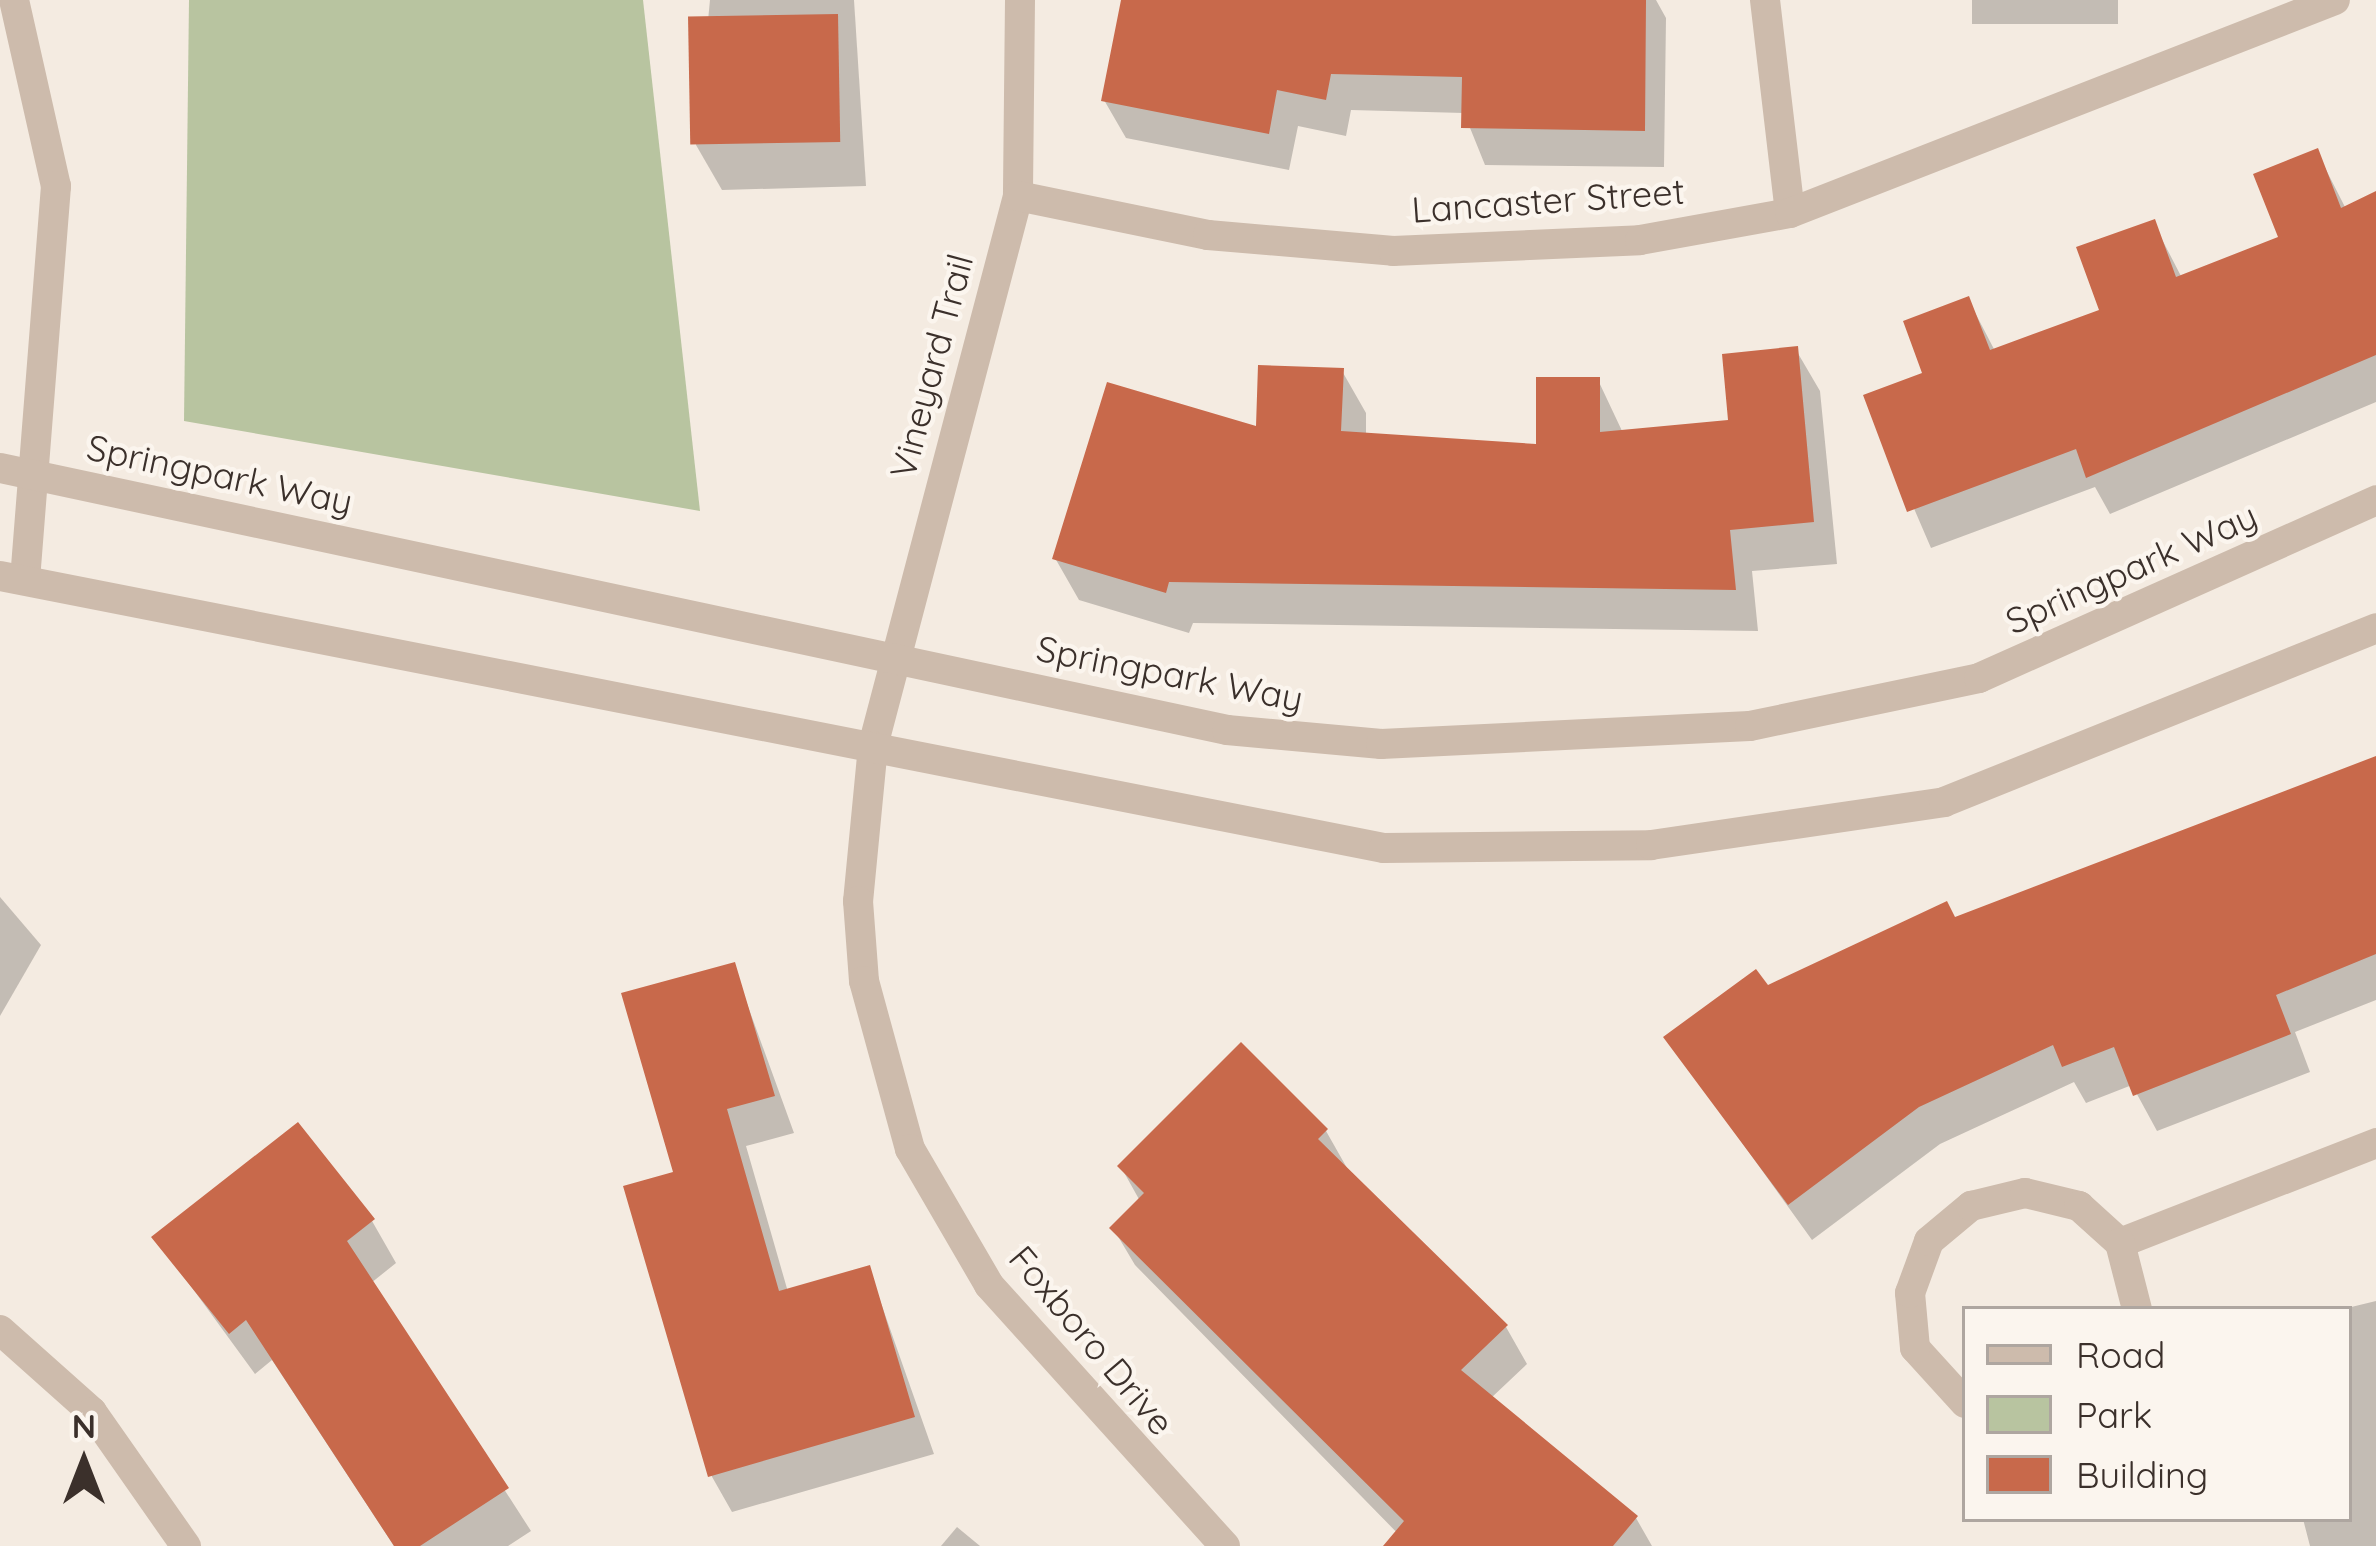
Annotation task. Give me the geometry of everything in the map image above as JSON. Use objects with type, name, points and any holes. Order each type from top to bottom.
[{"type":"street","points":[[14,0],[56,186],[34,474],[12,578],[1384,848],[1651,845],[1944,802],[2376,628]]},
{"type":"street","name":"Vineyard Trail","points":[[873,746],[1018,196],[1020,0]]},
{"type":"street","points":[[1765,0],[1790,213]]},
{"type":"street","name":"Lancaster Street","points":[[1018,196],[1208,235],[1393,250],[1640,239],[1790,213],[2335,0]]},
{"type":"street","name":"Springpark Way","points":[[0,468],[1306,740],[1750,726],[1978,678],[2376,500]]},
{"type":"street","name":"Foxboro Drive","points":[[873,746],[858,901],[864,981],[910,1149],[989,1285],[1225,1546]]},
{"type":"street","points":[[2120,1243],[2376,1143]]},
{"type":"street","points":[[1962,1400],[1916,1348],[1910,1293],[1929,1241],[1971,1206],[2025,1193],[2079,1206],[2120,1243],[2136,1306]]},
{"type":"street","points":[[0,1330],[92,1412],[186,1546]]},
{"type":"green space","points":[[189,0],[643,0],[700,511],[184,421]]},
{"type":"building","points":[[1121,0],[1646,0],[1645,131],[1461,128],[1462,77],[1331,74],[1326,100],[1277,90],[1269,134],[1101,101]]},
{"type":"building","points":[[838,14],[840,142],[690,145],[688,17]]},
{"type":"building","points":[[2318,148],[2341,208],[2376,191],[2376,355],[2086,478],[2076,449],[1907,512],[1863,395],[1922,373],[1903,321],[1969,296],[1990,350],[2099,310],[2076,247],[2155,219],[2176,277],[2278,237],[2253,174]]},
{"type":"building","points":[[1798,346],[1814,522],[1730,530],[1736,590],[1169,582],[1166,593],[1052,559],[1107,382],[1256,426],[1258,365],[1344,368],[1341,431],[1536,444],[1536,377],[1600,377],[1600,432],[1728,420],[1722,354]]},
{"type":"building","points":[[2376,756],[2376,954],[2276,995],[2291,1034],[2133,1096],[2114,1047],[2062,1067],[2053,1045],[1919,1107],[1788,1205],[1663,1037],[1756,969],[1768,985],[1947,901],[1955,917]]},
{"type":"building","points":[[735,962],[775,1096],[727,1109],[779,1291],[870,1265],[915,1417],[708,1477],[623,1186],[673,1172],[621,993]]},
{"type":"building","points":[[1241,1042],[1328,1129],[1318,1139],[1508,1325],[1461,1370],[1638,1516],[1613,1546],[1383,1546],[1404,1521],[1109,1228],[1144,1193],[1117,1166]]},
{"type":"building","points":[[298,1122],[375,1219],[347,1241],[509,1488],[420,1546],[394,1546],[246,1320],[229,1334],[151,1237]]}]
